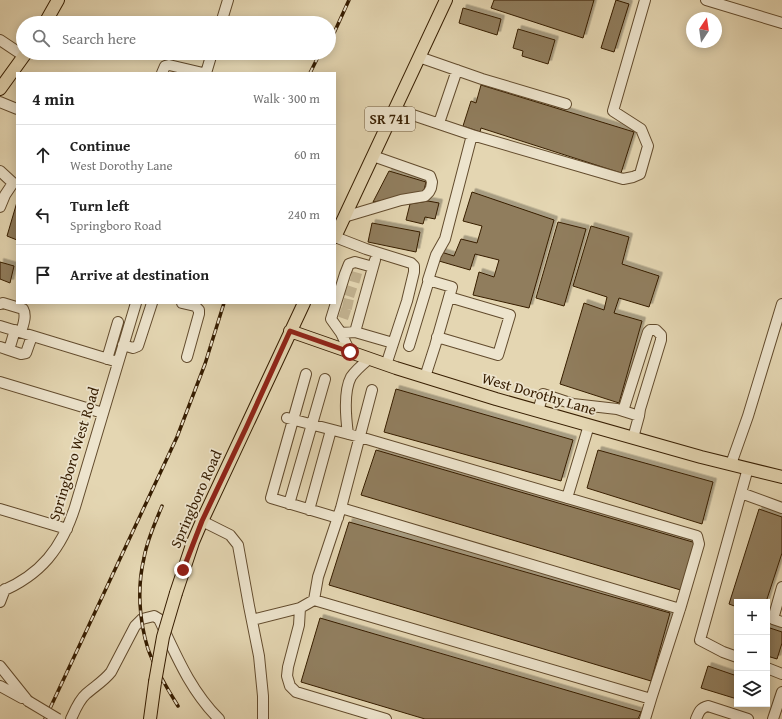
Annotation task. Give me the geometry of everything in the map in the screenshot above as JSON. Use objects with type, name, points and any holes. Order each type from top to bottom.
[{"type":"main road","points":[[49,16],[58,0]]},
{"type":"main road","name":"SR 741","points":[[336,235],[446,0]]},
{"type":"main road","points":[[0,89],[21,60]]},
{"type":"main road","name":"Springboro Road","points":[[150,719],[155,682],[164,637],[176,593],[193,542],[304,304]]},
{"type":"main road","name":"West Dorothy Lane","points":[[290,331],[386,365],[538,411],[782,477]]},
{"type":"street","points":[[223,16],[228,0]]},
{"type":"street","points":[[395,109],[439,124],[623,179],[640,174],[648,146],[641,129],[613,111],[645,0]]},
{"type":"street","points":[[706,0],[782,23]]},
{"type":"street","points":[[0,40],[16,49]]},
{"type":"street","points":[[419,57],[566,104]]},
{"type":"street","points":[[205,72],[210,60]]},
{"type":"street","points":[[162,72],[165,66],[169,65],[200,72]]},
{"type":"street","points":[[439,124],[457,70]]},
{"type":"street","points":[[0,102],[16,109]]},
{"type":"street","points":[[409,346],[436,256],[445,239],[472,134]]},
{"type":"street","points":[[344,217],[401,200],[425,196],[429,192],[432,182],[430,176],[373,156]]},
{"type":"street","points":[[0,171],[13,183],[5,195],[0,207]]},
{"type":"street","points":[[336,237],[378,253],[411,263],[414,266],[407,301],[386,365]]},
{"type":"street","points":[[355,332],[359,307],[367,280],[378,253]]},
{"type":"street","points":[[350,352],[342,333],[331,319],[338,307],[343,290],[344,275],[349,264],[355,262],[373,266]]},
{"type":"street","points":[[425,377],[452,287],[429,280]]},
{"type":"street","points":[[437,337],[498,355],[510,315],[449,297]]},
{"type":"street","points":[[0,304],[3,303],[25,311],[25,316],[18,331],[5,349],[21,354],[26,353],[32,336]]},
{"type":"street","name":"Springboro West Road","points":[[3,591],[21,582],[44,563],[58,546],[67,529],[136,304]]},
{"type":"street","points":[[186,304],[194,306],[199,310],[187,357]]},
{"type":"street","points":[[731,464],[748,416],[782,304]]},
{"type":"street","points":[[123,345],[132,348],[138,346],[151,307]]},
{"type":"street","points":[[107,358],[118,322]]},
{"type":"street","points":[[0,326],[118,362]]},
{"type":"street","points":[[623,411],[648,332],[652,329],[659,332],[661,335],[661,340],[640,409],[634,438]]},
{"type":"street","points":[[342,333],[355,332],[393,343]]},
{"type":"street","points":[[348,434],[346,417],[347,387],[351,377],[369,359]]},
{"type":"street","points":[[306,374],[291,419],[271,498],[338,518]]},
{"type":"street","points":[[290,504],[325,379]]},
{"type":"street","points":[[0,382],[103,413]]},
{"type":"street","points":[[314,600],[318,577],[342,508],[372,390]]},
{"type":"street","points":[[538,411],[543,394],[573,404],[623,411],[639,416]]},
{"type":"street","points":[[291,419],[360,437],[697,536],[700,544],[645,719]]},
{"type":"street","points":[[567,498],[589,425]]},
{"type":"street","points":[[309,510],[331,430]]},
{"type":"street","points":[[734,656],[700,640],[748,468]]},
{"type":"street","points":[[741,493],[782,508]]},
{"type":"street","points":[[342,508],[680,609]]},
{"type":"street","points":[[0,509],[67,529]]},
{"type":"street","points":[[202,521],[230,535],[238,545],[262,676],[263,719]]},
{"type":"street","points":[[782,587],[773,618],[782,622]]},
{"type":"street","points":[[0,602],[3,591]]},
{"type":"street","points":[[252,620],[300,608],[314,600],[651,699]]},
{"type":"street","points":[[300,608],[299,625],[288,667],[287,676],[290,686],[296,692],[386,719]]},
{"type":"street","points":[[71,719],[81,700],[86,694],[106,678],[111,672],[135,626],[142,619],[154,616],[159,619],[190,684],[200,698],[219,719]]},
{"type":"street","points":[[0,666],[28,701]]},
{"type":"street","points":[[770,669],[782,674]]},
{"type":"street","points":[[0,686],[58,719]]},
{"type":"street","points":[[773,719],[781,698]]},
{"type":"street","points":[[696,719],[702,707],[708,706],[748,719]]},
{"type":"building","points":[[494,0],[594,0],[583,38],[491,8]]},
{"type":"building","points":[[616,0],[629,4],[614,52],[601,48]]},
{"type":"building","points":[[463,8],[501,19],[497,35],[459,23]]},
{"type":"building","points":[[518,29],[555,40],[548,64],[522,56],[523,51],[513,48]]},
{"type":"building","points":[[481,85],[634,132],[621,173],[481,128],[480,132],[463,126],[471,101],[476,103]]},
{"type":"building","points":[[389,171],[426,182],[423,194],[373,202]]},
{"type":"building","points":[[472,192],[554,220],[529,308],[473,295],[479,272],[494,277],[499,260],[475,254],[470,270],[439,261],[441,252],[454,256],[461,239],[477,243],[482,226],[463,221]]},
{"type":"building","points":[[428,201],[439,203],[435,219],[425,217],[423,224],[406,220],[410,204]]},
{"type":"building","points":[[16,205],[16,240],[7,236]]},
{"type":"building","points":[[558,222],[586,229],[564,306],[536,298]]},
{"type":"building","points":[[372,223],[420,232],[416,252],[368,242]]},
{"type":"building","points":[[591,226],[629,237],[622,264],[659,276],[649,307],[619,298],[614,313],[642,321],[619,403],[560,384],[584,303],[604,310],[607,297],[573,286]]},
{"type":"building","points":[[0,262],[14,266],[10,283],[0,279]]},
{"type":"building","points":[[396,389],[573,440],[561,481],[384,432]]},
{"type":"building","points":[[376,450],[696,543],[684,591],[361,495]]},
{"type":"building","points":[[598,450],[713,482],[702,524],[587,488]]},
{"type":"building","points":[[759,509],[782,517],[782,553],[767,599],[734,599],[734,606],[729,604]]},
{"type":"building","points":[[349,522],[670,613],[651,681],[329,585]]},
{"type":"building","points":[[320,618],[641,712],[638,719],[425,719],[301,682]]},
{"type":"building","points":[[770,628],[782,632],[782,643],[777,659],[770,657]]},
{"type":"building","points":[[708,666],[734,675],[734,698],[701,688]]},
{"type":"tunnel","points":[[351,276],[365,280]]},
{"type":"tunnel","points":[[346,290],[361,295]]},
{"type":"tunnel","points":[[343,303],[357,306]]},
{"type":"tunnel","points":[[340,312],[355,317]]},
{"type":"railway","points":[[336,29],[349,0]]},
{"type":"railway","points":[[310,72],[316,60]]},
{"type":"railway","points":[[45,719],[177,437],[205,364],[224,304]]},
{"type":"railway","points":[[162,506],[145,551],[140,580],[140,604],[148,649],[158,671],[178,706]]},
{"type":"route","points":[[183,570],[202,521],[290,331],[350,352]]}]
